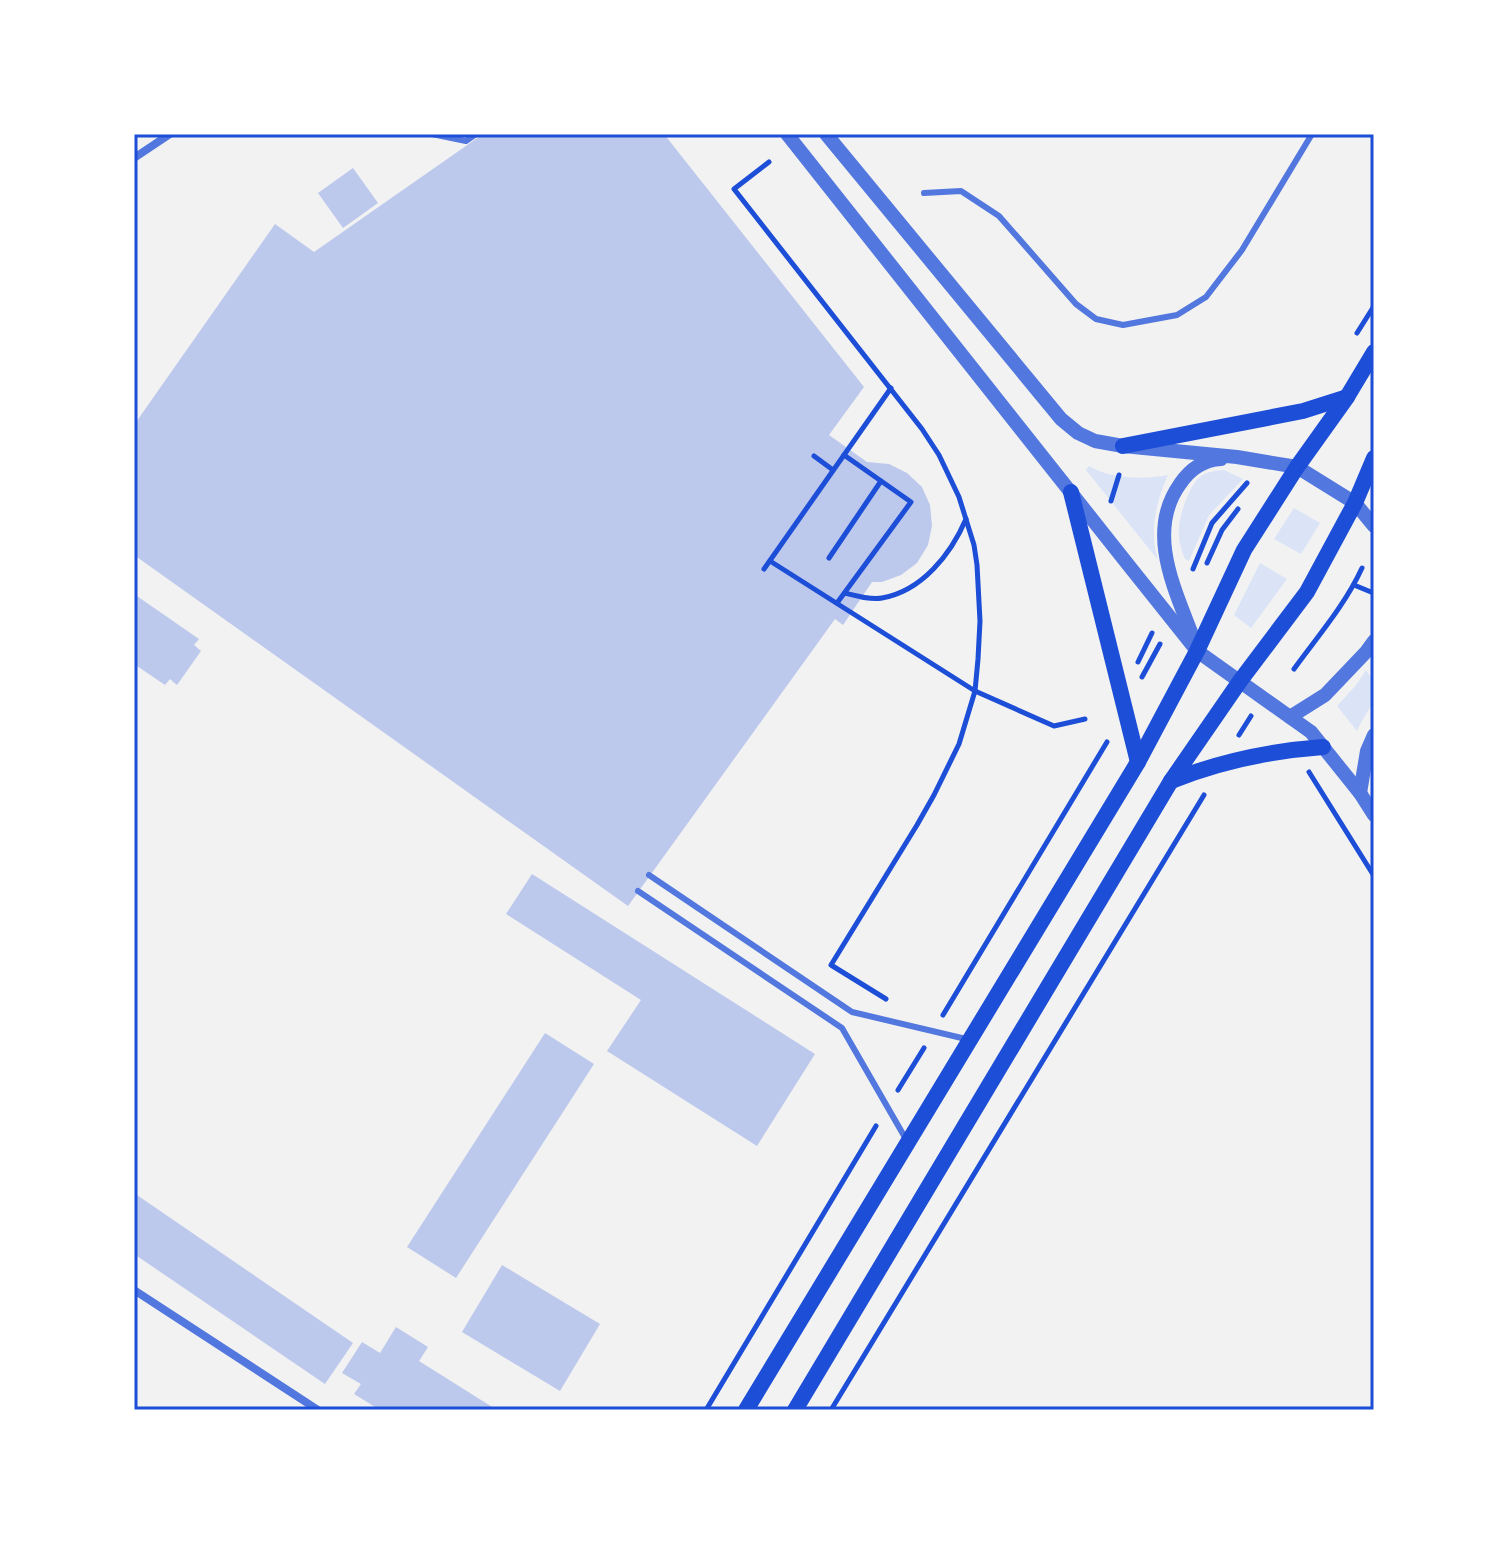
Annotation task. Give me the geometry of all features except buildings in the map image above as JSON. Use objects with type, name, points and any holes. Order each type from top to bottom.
[{"type":"main road","points":[[746,1410],[1138,762],[1197,651],[1244,550],[1374,352]]},
{"type":"main road","points":[[1123,446],[1292,414],[1347,397]]},
{"type":"main road","points":[[795,1410],[1171,781],[1240,681],[1307,592],[1355,503],[1374,458]]},
{"type":"main road","points":[[1071,492],[1138,762]]},
{"type":"main road","points":[[1171,781],[1220,763],[1288,749],[1323,747]]},
{"type":"street","points":[[134,158],[170,134]]},
{"type":"street","points":[[787,134],[1197,651],[1311,732],[1374,815]]},
{"type":"street","points":[[826,134],[1061,419],[1078,433],[1095,441],[1123,446],[1237,457],[1297,467],[1355,503],[1374,526]]},
{"type":"street","points":[[1197,651],[1164,552],[1164,519],[1173,493],[1188,472],[1208,460],[1237,457]]},
{"type":"street","points":[[1290,717],[1325,695],[1374,641]]},
{"type":"street","points":[[1360,793],[1367,751],[1374,735]]},
{"type":"street","points":[[134,1290],[318,1410]]},
{"type":"lane","points":[[432,134],[466,141],[476,134]]},
{"type":"lane","points":[[924,193],[961,191],[974,199],[999,216],[1076,304],[1096,319],[1123,325],[1177,315],[1206,297],[1242,250],[1312,134]]},
{"type":"lane","points":[[649,875],[852,1012],[970,1040]]},
{"type":"lane","points":[[638,891],[842,1028],[908,1143]]},
{"type":"path","points":[[769,162],[734,189],[922,429],[939,455],[967,518],[974,545],[980,593],[979,646],[975,691],[959,744],[934,795],[831,965],[899,1006]]},
{"type":"path","points":[[764,569],[891,388]]},
{"type":"path","points":[[837,604],[911,502],[844,455]]},
{"type":"path","points":[[814,456],[833,470]]},
{"type":"path","points":[[1111,501],[1119,475]]},
{"type":"path","points":[[829,558],[881,481]]},
{"type":"path","points":[[1190,578],[1212,523],[1247,483]]},
{"type":"path","points":[[845,593],[882,598],[908,589],[933,570],[946,555],[967,518]]},
{"type":"path","points":[[770,561],[975,691],[1054,726],[1085,719]]},
{"type":"path","points":[[1294,669],[1354,585],[1362,568]]},
{"type":"path","points":[[1354,585],[1371,592]]},
{"type":"path","points":[[831,1410],[1202,798],[1220,763],[1256,709]]},
{"type":"path","points":[[706,1410],[1106,744]]},
{"type":"path","points":[[1307,769],[1374,876]]},
{"type":"path","points":[[1202,798],[1211,791]]},
{"type":"shaded area","points":[[1089,466],[1107,474],[1127,477],[1168,475],[1155,517],[1154,538],[1158,560],[1086,470]]},
{"type":"shaded area","points":[[1224,470],[1243,479],[1209,515],[1189,561],[1185,559],[1179,536],[1179,523],[1186,501],[1200,477]]},
{"type":"shaded area","points":[[1294,508],[1320,523],[1301,554],[1274,539]]},
{"type":"shaded area","points":[[1260,563],[1287,579],[1251,628],[1234,615]]},
{"type":"shaded area","points":[[1366,670],[1372,679],[1375,695],[1357,731],[1337,706]]}]
